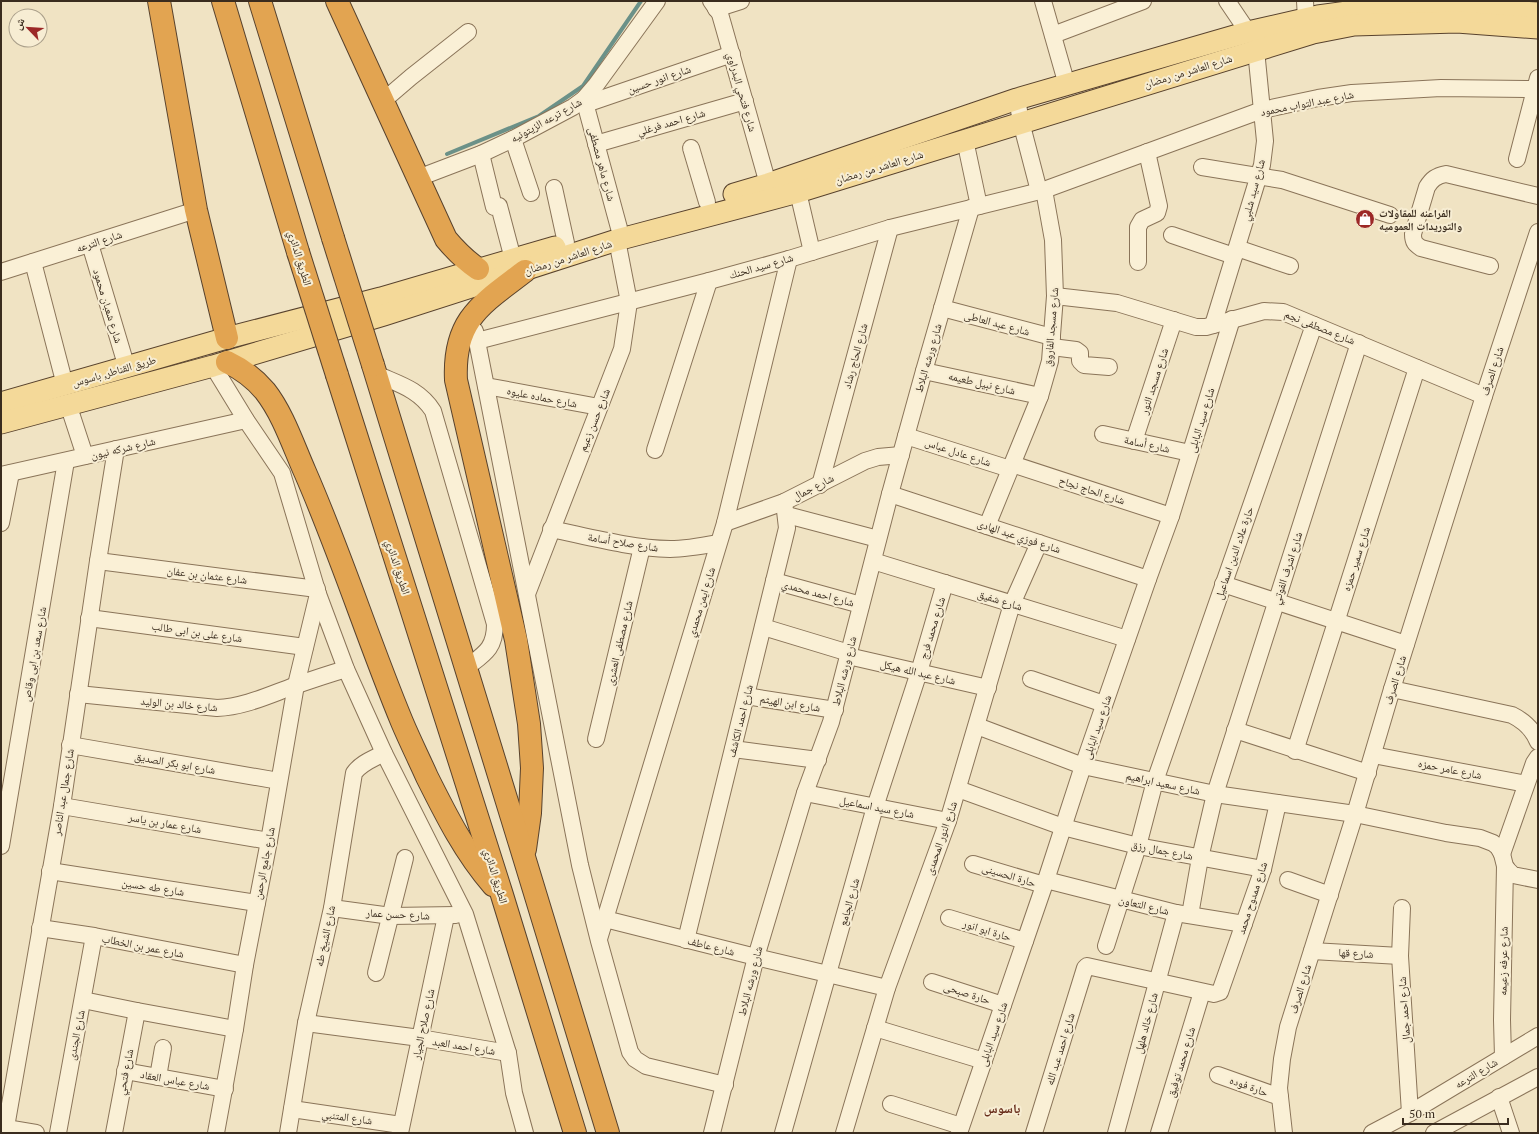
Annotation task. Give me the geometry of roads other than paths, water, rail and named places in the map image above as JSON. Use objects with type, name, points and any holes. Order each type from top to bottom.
[{"type":"highway","points":[[159,1],[196,210],[227,338]]},
{"type":"highway","name":"الطريق الدائري","points":[[223,1],[298,252],[502,895],[575,1133]]},
{"type":"highway","points":[[260,1],[608,1133]]},
{"type":"highway","points":[[337,1],[446,239],[466,261],[478,269]]},
{"type":"highway","points":[[519,265],[472,315],[463,330],[455,363],[456,380],[516,640],[529,724],[531,783],[530,813],[524,857]]},
{"type":"highway","points":[[220,364],[240,368],[253,379],[265,391],[283,421],[314,494],[402,723],[417,756],[447,818],[483,873],[502,895]]},
{"type":"main road","name":"شارع العاشر من رمضان","points":[[227,338],[381,298],[478,269],[519,265],[566,243],[618,234],[798,192],[1022,122],[1252,41],[1305,10],[1355,11],[1410,7],[1510,6],[1538,13]]},
{"type":"main road","name":"شارع العاشر من رمضان","points":[[220,364],[384,315],[519,265],[618,234],[707,202],[768,184],[1017,99],[1067,85],[1252,41],[1313,33],[1354,25],[1457,22],[1538,28]]},
{"type":"main road","name":"طريق القناطر, باسوس","points":[[1,423],[127,368],[227,338]]},
{"type":"main road","name":"طريق القناطر, باسوس","points":[[1,403],[67,394],[220,364]]},
{"type":"street","name":"شارع ترعه الزيتونيه","points":[[418,178],[481,154],[585,101],[657,1]]},
{"type":"street","points":[[714,5],[741,1]]},
{"type":"street","points":[[1043,1],[1067,85]]},
{"type":"street","points":[[1053,35],[1143,1]]},
{"type":"street","points":[[1227,1],[1252,41]]},
{"type":"street","name":"شارع فتحي البدراوي","points":[[714,5],[720,14],[768,184]]},
{"type":"street","points":[[383,101],[468,32]]},
{"type":"street","name":"شارع سيد شلبي","points":[[1213,325],[1262,165],[1265,140],[1252,41]]},
{"type":"street","name":"شارع انور حسين","points":[[585,101],[732,54]]},
{"type":"street","points":[[1517,159],[1537,84]]},
{"type":"street","name":"شارع عبد التواب محمود","points":[[1042,190],[1262,110],[1318,98],[1352,93],[1537,84]]},
{"type":"street","name":"شارع مسجد الفاروق","points":[[987,526],[1040,396],[1046,376],[1052,342],[1055,296],[1053,240],[1042,190],[1022,122],[1017,99]]},
{"type":"street","name":"شارع ماهر مصطفى","points":[[585,101],[618,234]]},
{"type":"street","name":"شارع احمد فرغلي","points":[[596,144],[745,101]]},
{"type":"street","points":[[513,139],[531,193]]},
{"type":"street","points":[[965,140],[975,207]]},
{"type":"street","points":[[691,148],[707,202]]},
{"type":"street","points":[[1138,262],[1138,227],[1142,220],[1157,212],[1159,206],[1147,152]]},
{"type":"street","points":[[481,154],[494,207],[499,206],[519,265]]},
{"type":"street","points":[[1202,166],[1282,180],[1390,215]]},
{"type":"street","points":[[1490,266],[1421,248],[1416,245],[1413,240],[1413,234],[1427,187],[1431,180],[1438,175],[1446,174],[1538,196]]},
{"type":"street","points":[[554,188],[566,243]]},
{"type":"street","name":"شارع سيد الحنك","points":[[477,341],[709,281],[789,259],[890,228],[1042,190]]},
{"type":"street","points":[[798,192],[812,252]]},
{"type":"street","name":"شارع ورشه البلاط","points":[[712,1133],[756,957],[805,793],[818,760],[834,710],[878,539],[924,370],[942,308],[975,207]]},
{"type":"street","name":"شارع الترعه","points":[[1,272],[196,210]]},
{"type":"street","name":"شارع الحاج رشاد","points":[[820,484],[890,228]]},
{"type":"street","name":"شارع الصرف","points":[[1284,1133],[1280,1097],[1282,1059],[1288,1027],[1368,773],[1392,688],[1484,396],[1538,232]]},
{"type":"street","name":"شارع حسن زعيم","points":[[527,594],[622,349],[630,302],[618,234]]},
{"type":"street","points":[[1172,235],[1290,266]]},
{"type":"street","name":"شارع شعبان محمود","points":[[90,244],[127,368]]},
{"type":"street","name":"شارع ايمن محمدي","points":[[599,940],[725,523],[789,259]]},
{"type":"street","points":[[33,262],[67,394],[85,456]]},
{"type":"street","points":[[655,450],[709,281]]},
{"type":"street","name":"شارع مصطفى نجم","points":[[1055,296],[1117,303],[1196,327],[1206,327],[1264,311],[1277,310],[1484,396]]},
{"type":"street","name":"شارع عبد العاطى","points":[[942,308],[1076,350],[1080,353],[1080,361],[1084,365],[1109,367]]},
{"type":"street","points":[[472,315],[580,865],[630,1052],[635,1059],[646,1066],[725,1085]]},
{"type":"street","name":"شارع سيد البابلى","points":[[960,1129],[1045,882],[1104,704],[1171,516],[1232,319]]},
{"type":"street","name":"شارع مسجد النور","points":[[1134,441],[1174,320]]},
{"type":"street","name":"حارة علاء الدين اسماعيل","points":[[1106,946],[1138,846],[1155,781],[1314,325]]},
{"type":"street","name":"شارع اشرف الفوتي","points":[[1200,858],[1215,794],[1359,343]]},
{"type":"street","points":[[220,364],[246,420],[282,473],[318,592],[346,669],[384,753],[466,914],[508,1053],[514,1093],[525,1133]]},
{"type":"street","name":"شارع سمير حمزه","points":[[1295,751],[1417,368]]},
{"type":"street","points":[[374,370],[414,391],[427,402],[433,411],[495,624],[494,639],[489,649],[466,668]]},
{"type":"street","name":"شارع نبيل طعيمه","points":[[924,370],[1040,396]]},
{"type":"street","name":"شارع حماده عليوه","points":[[486,386],[599,407]]},
{"type":"street","name":"شارع شركه نيون","points":[[6,474],[246,420]]},
{"type":"street","name":"شارع أسامة","points":[[1103,434],[1190,453]]},
{"type":"street","name":"شارع عادل عباس","points":[[906,436],[1011,466]]},
{"type":"street","name":"شارع جمال عبد الناصر","points":[[5,1131],[62,806],[89,618],[116,449]]},
{"type":"street","name":"شارع جمال","points":[[725,523],[785,508],[820,484],[865,461],[878,457],[901,455]]},
{"type":"street","name":"شارع سعد بن ابى وقاص","points":[[1,846],[66,461]]},
{"type":"street","name":"شارع الحاج نجاح","points":[[1011,466],[1171,516]]},
{"type":"street","points":[[1,522],[6,474]]},
{"type":"street","name":"شارع فوزي عبد الهادى","points":[[890,494],[1148,579]]},
{"type":"street","points":[[785,508],[878,539]]},
{"type":"street","name":"شارع احمد الكاشف","points":[[686,940],[788,528],[785,508]]},
{"type":"street","name":"شارع صلاح أسامة","points":[[551,529],[642,547],[670,549],[699,547],[718,543]]},
{"type":"street","name":"شارع النور المحمدى","points":[[844,1133],[887,988],[948,821],[1012,604],[1038,543]]},
{"type":"street","name":"شارع مصطفى العشرى","points":[[596,739],[642,547]]},
{"type":"street","name":"شارع عثمان بن عفان","points":[[98,561],[318,592]]},
{"type":"street","name":"شارع شفيق","points":[[873,561],[1127,639]]},
{"type":"street","name":"شارع احمد محمدي","points":[[774,581],[861,604]]},
{"type":"street","name":"شارع محمد فرج","points":[[919,672],[945,583]]},
{"type":"street","points":[[1223,584],[1406,644]]},
{"type":"street","name":"شارع جامع الرحمن","points":[[216,1133],[296,685],[318,592]]},
{"type":"street","name":"شارع على بن ابى طالب","points":[[89,618],[305,647]]},
{"type":"street","name":"شارع عبد الله هيكل","points":[[763,628],[849,654],[988,688]]},
{"type":"street","name":"شارع خالد بن الوليد","points":[[78,694],[230,708],[243,705],[296,685],[346,669]]},
{"type":"street","name":"شارع الجامع","points":[[783,1133],[875,807],[919,672]]},
{"type":"street","points":[[1031,679],[1104,704]]},
{"type":"street","points":[[1392,688],[1512,715],[1529,726],[1538,742]]},
{"type":"street","name":"شارع ابن الهيثم","points":[[746,696],[834,710]]},
{"type":"street","name":"شارع سعيد ابراهيم","points":[[977,726],[1083,766],[1215,794],[1355,814],[1446,833],[1480,838],[1492,842],[1498,847],[1508,870],[1513,875],[1538,880]]},
{"type":"street","points":[[1235,730],[1295,751],[1368,773]]},
{"type":"street","name":"شارع ابو بكر الصديق","points":[[70,745],[279,781]]},
{"type":"street","points":[[733,749],[818,760]]},
{"type":"street","name":"شارع الشيخ طه","points":[[288,1133],[306,1023],[332,908],[354,773],[358,767],[384,753]]},
{"type":"street","name":"شارع عامر حمزه","points":[[1373,755],[1526,784]]},
{"type":"street","name":"شارع عرفه زعيمه","points":[[1503,1057],[1504,860],[1526,784],[1534,763],[1538,757]]},
{"type":"street","points":[[958,789],[1063,827]]},
{"type":"street","name":"شارع سيد اسماعيل","points":[[805,793],[948,821]]},
{"type":"street","name":"شارع ممدوح محمد","points":[[1202,992],[1214,994],[1220,992],[1263,869],[1278,803]]},
{"type":"street","name":"شارع عمار بن ياسر","points":[[62,806],[269,841]]},
{"type":"street","name":"شارع جمال رزق","points":[[1063,827],[1138,846],[1263,869]]},
{"type":"street","points":[[376,974],[392,916],[405,858]]},
{"type":"street","name":"شارع خالد هلهل","points":[[1116,1133],[1157,981],[1183,914],[1200,858]]},
{"type":"street","name":"حارة الحسينى","points":[[973,864],[1045,882]]},
{"type":"street","name":"شارع طه حسين","points":[[50,872],[257,903]]},
{"type":"street","points":[[1288,880],[1330,895]]},
{"type":"street","name":"شارع التعاون","points":[[1045,882],[1183,914],[1244,924]]},
{"type":"street","name":"شارع حسن عمار","points":[[332,908],[392,916],[446,916],[466,914]]},
{"type":"street","name":"شارع احمد جمال","points":[[1402,908],[1400,956],[1410,1113]]},
{"type":"street","name":"شارع صلاح الجيار","points":[[400,1129],[446,916]]},
{"type":"street","name":"حارة ابو انور","points":[[948,918],[1025,941]]},
{"type":"street","name":"شارع عاطف","points":[[605,919],[887,988]]},
{"type":"street","name":"شارع عمر بن الخطاب","points":[[40,928],[94,936],[245,965]]},
{"type":"street","name":"شارع الجندى","points":[[58,1133],[94,936]]},
{"type":"street","name":"شارع قها","points":[[1312,951],[1400,956]]},
{"type":"street","name":"شارع احمد عبد الله","points":[[1034,1133],[1084,968],[1087,966],[1157,981]]},
{"type":"street","points":[[1157,981],[1202,992]]},
{"type":"street","name":"حارة صبحى","points":[[932,982],[1003,1005]]},
{"type":"street","name":"شارع محمد توفيق","points":[[1159,1133],[1202,992]]},
{"type":"street","points":[[83,1000],[235,1028]]},
{"type":"street","name":"شارع فتحي","points":[[114,1133],[137,1011]]},
{"type":"street","name":"شارع احمد العبد","points":[[306,1023],[420,1038],[508,1053]]},
{"type":"street","points":[[875,1028],[984,1062]]},
{"type":"street","name":"شارع الترعه","points":[[1372,1133],[1410,1113],[1538,1036]]},
{"type":"street","points":[[158,1077],[164,1048]]},
{"type":"street","name":"شارع عباس العقاد","points":[[126,1071],[225,1089]]},
{"type":"street","name":"حارة فوده","points":[[1218,1075],[1280,1097]]},
{"type":"street","points":[[1441,1131],[1499,1097],[1538,1077]]},
{"type":"street","points":[[1499,1097],[1511,1133]]},
{"type":"street","points":[[891,1104],[960,1129]]},
{"type":"street","name":"شارع المتنبي","points":[[292,1109],[400,1129]]},
{"type":"street","points":[[5,1131],[36,1133]]},
{"type":"waterway","points":[[447,154],[539,116],[583,86],[641,1]]},
{"type":"place","name":"الفراعنه للمقاولات والتوريدات العموميه","points":[[1365,219]]},
{"type":"district","name":"باسوس","points":[[1002,1108]]}]
